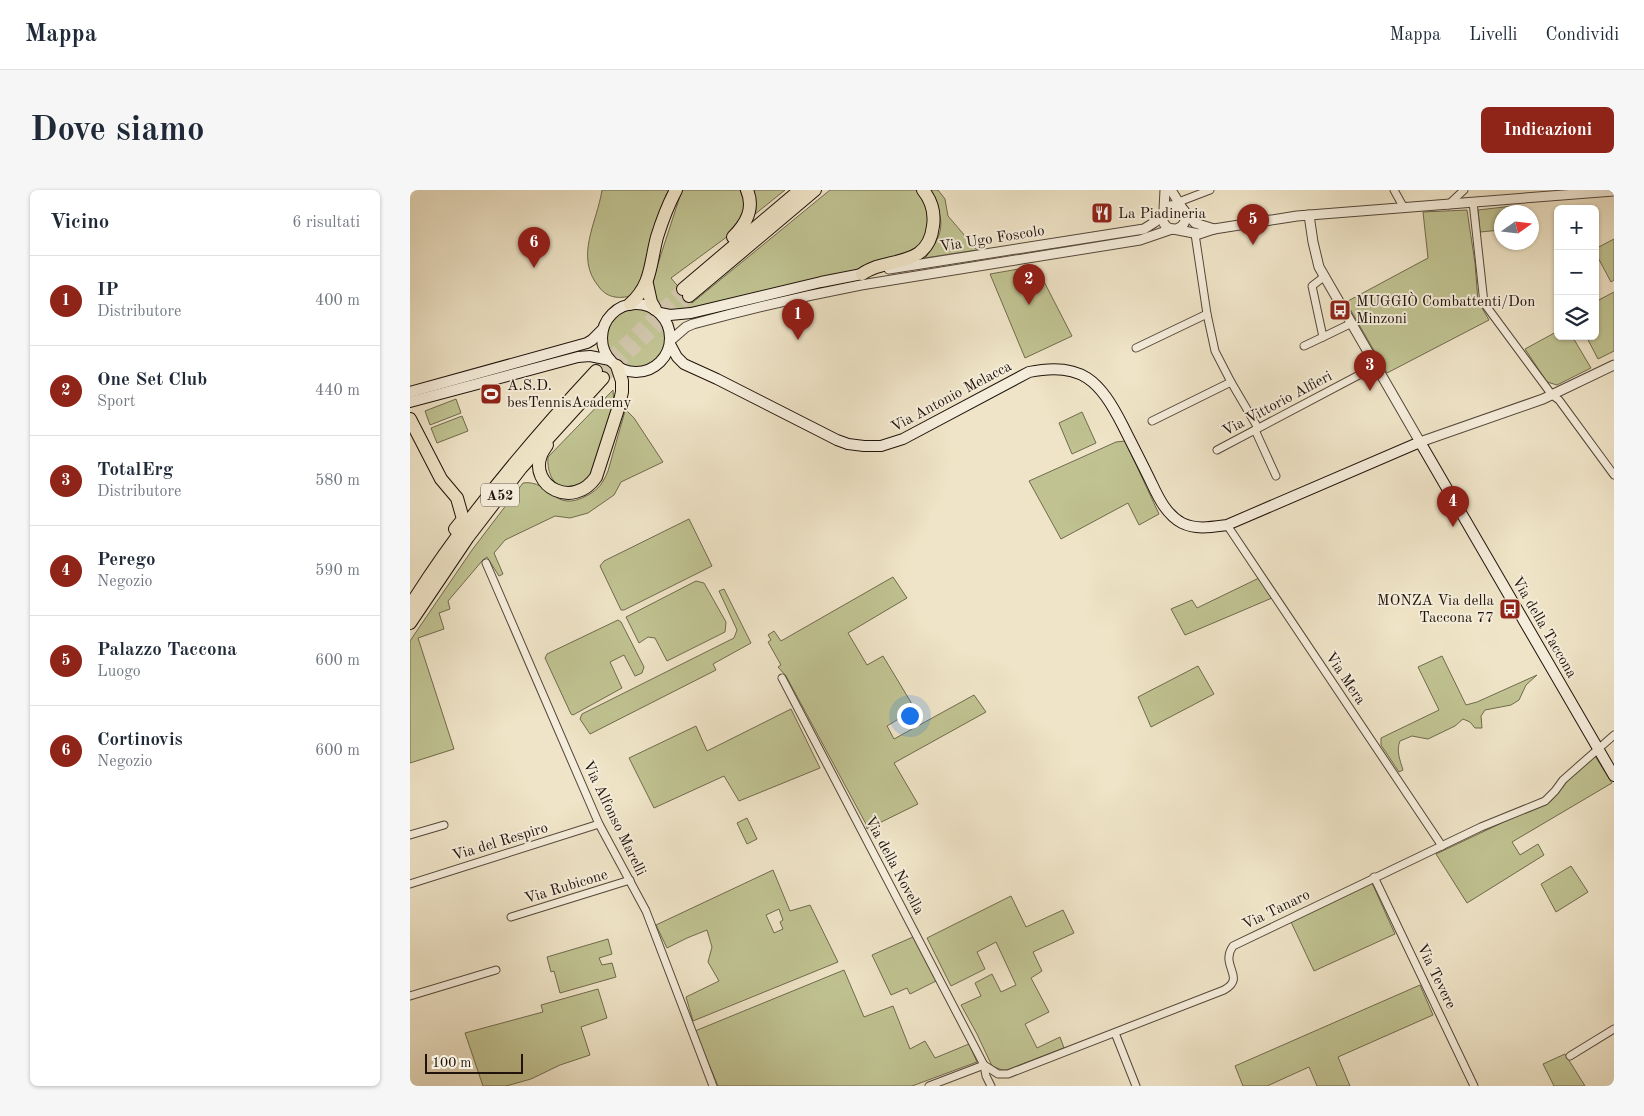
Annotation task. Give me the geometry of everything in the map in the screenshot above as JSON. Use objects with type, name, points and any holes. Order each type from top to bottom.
[{"type":"highway","points":[[630,304],[638,297],[647,284],[657,238],[667,207],[676,190]]},
{"type":"highway","points":[[714,262],[715,254],[742,229],[746,221],[750,212],[747,190]]},
{"type":"highway","points":[[800,190],[714,262],[686,292],[750,244],[815,190]]},
{"type":"highway","points":[[750,244],[789,218],[823,190]]},
{"type":"highway","points":[[862,274],[875,267],[908,260],[925,248],[930,240],[934,222],[930,201],[923,190]]},
{"type":"highway","points":[[647,284],[651,302],[658,311]]},
{"type":"highway","points":[[568,415],[566,422],[541,455],[539,462],[543,480],[548,486],[566,493],[583,490],[596,477],[622,392],[622,381],[614,363]]},
{"type":"highway","name":"A52","points":[[410,606],[430,574],[512,464],[599,374],[568,415],[520,468],[468,537],[410,623]]},
{"type":"highway","points":[[410,419],[419,433],[441,479],[457,498],[463,519],[429,566],[430,574]]},
{"type":"main road","name":"Via Ugo Foscolo","points":[[658,311],[670,315],[691,313],[862,274]]},
{"type":"main road","points":[[410,392],[587,343],[603,328],[612,314],[620,307],[630,304],[643,304],[658,311],[668,325],[671,342],[677,357],[684,364]]},
{"type":"main road","points":[[603,328],[603,347],[614,363]]},
{"type":"main road","points":[[410,402],[578,357],[590,356],[614,363],[634,372],[646,371],[657,366],[666,357],[671,342]]},
{"type":"main road","name":"Via Antonio Melacca","points":[[657,366],[671,363],[684,364],[718,379],[826,436],[848,444],[864,446],[881,446],[903,439],[1029,372],[1046,368],[1070,370],[1080,374],[1099,387],[1112,405],[1160,499],[1169,512],[1178,520],[1189,525],[1210,528],[1227,525],[1420,442]]},
{"type":"main road","name":"Via della Taccona","points":[[1420,442],[1614,776]]},
{"type":"street","points":[[1165,190],[1166,201],[1162,219],[1164,224],[1173,229],[1195,234],[1214,229],[1309,215],[1614,191]]},
{"type":"street","points":[[671,342],[686,327],[693,324],[834,290],[1148,238],[1179,228],[1184,224],[1186,217],[1172,190]]},
{"type":"street","points":[[1182,208],[1210,190]]},
{"type":"street","points":[[1394,190],[1404,208]]},
{"type":"street","points":[[1448,205],[1464,190]]},
{"type":"street","points":[[1473,202],[1484,303],[1552,394],[1559,400],[1614,476]]},
{"type":"street","points":[[1165,210],[1177,205],[1196,223],[1214,229]]},
{"type":"street","name":"Via Ugo Foscolo","points":[[862,274],[1144,229],[1155,222],[1165,210]]},
{"type":"street","points":[[1309,215],[1317,260],[1420,442],[1552,394],[1614,365]]},
{"type":"street","points":[[1195,234],[1207,314],[1215,351],[1257,429],[1276,476]]},
{"type":"street","points":[[1323,337],[1312,286],[1325,276]]},
{"type":"street","points":[[1136,348],[1207,314]]},
{"type":"street","points":[[1304,346],[1352,323]]},
{"type":"street","name":"Via Vittorio Alfieri","points":[[1217,450],[1376,366]]},
{"type":"street","points":[[1152,421],[1231,382]]},
{"type":"street","name":"Via Mera","points":[[1227,525],[1442,846]]},
{"type":"street","name":"Via Alfonso Marelli","points":[[486,563],[599,824],[646,911],[713,1086]]},
{"type":"street","name":"Via della Novella","points":[[782,678],[984,1065]]},
{"type":"street","name":"Via Tanaro","points":[[984,1065],[998,1074],[1008,1074],[1224,990],[1233,983],[1234,977],[1228,957],[1229,951],[1233,946],[1481,827],[1545,801],[1563,780],[1614,735]]},
{"type":"street","points":[[410,835],[444,824]]},
{"type":"street","name":"Via del Respiro","points":[[410,884],[599,824]]},
{"type":"street","name":"Via Tevere","points":[[1374,877],[1474,1086]]},
{"type":"street","name":"Via Rubicone","points":[[510,917],[630,880]]},
{"type":"street","points":[[410,996],[496,970]]},
{"type":"street","points":[[1570,1056],[1614,1029]]},
{"type":"street","points":[[1115,1033],[1136,1086]]},
{"type":"street","points":[[929,1086],[984,1065],[986,1076],[991,1086]]},
{"type":"green space","points":[[602,190],[669,190],[639,287],[634,295],[615,297],[606,294],[592,276],[588,264],[589,240]]},
{"type":"green space","points":[[682,190],[740,190],[743,198],[744,211],[740,223],[728,236],[671,278],[692,303],[830,190],[916,190],[925,204],[928,226],[920,248],[896,260],[714,304],[676,311],[665,309],[655,300],[651,285]]},
{"type":"green space","points":[[751,190],[785,190],[754,215]]},
{"type":"green space","points":[[929,190],[938,190],[945,199],[948,216],[977,250],[925,258],[937,240],[941,225],[938,209]]},
{"type":"green space","points":[[1494,208],[1494,231],[1480,232],[1478,210]]},
{"type":"green space","points":[[1467,210],[1475,263],[1478,301],[1489,320],[1387,373],[1346,302],[1428,258],[1423,212]]},
{"type":"green space","points":[[1614,239],[1614,280],[1611,282],[1599,260],[1599,247]]},
{"type":"green space","points":[[1036,266],[1072,336],[1025,358],[990,274]]},
{"type":"green space","points":[[1614,292],[1614,351],[1598,359],[1588,340],[1599,340],[1599,300]]},
{"type":"green space","points":[[630,307],[642,307],[658,316],[665,326],[667,338],[665,350],[658,360],[642,369],[630,369],[619,364],[610,355],[605,344],[605,332],[610,321],[619,312]]},
{"type":"green space","points":[[1554,333],[1554,340],[1574,340],[1591,368],[1557,385],[1547,382],[1525,349]]},
{"type":"green space","points":[[613,390],[614,405],[592,473],[582,486],[565,488],[556,484],[548,466],[548,457]]},
{"type":"green space","points":[[456,399],[461,413],[430,425],[425,411]]},
{"type":"green space","points":[[625,411],[634,418],[663,462],[621,482],[614,495],[588,513],[570,518],[555,516],[505,540],[494,553],[503,574],[499,576],[487,557],[448,601],[450,609],[439,613],[444,629],[418,638],[454,749],[410,763],[410,641],[472,550],[523,483],[532,483],[540,486],[559,499],[567,501],[576,500],[588,495],[598,488],[608,471]]},
{"type":"green space","points":[[1082,412],[1096,443],[1072,454],[1059,423]]},
{"type":"green space","points":[[462,416],[468,431],[437,443],[431,428]]},
{"type":"green space","points":[[1125,441],[1159,514],[1139,525],[1128,503],[1061,539],[1029,481],[1116,442]]},
{"type":"green space","points":[[689,519],[712,566],[621,610],[600,566],[604,561]]},
{"type":"green space","points":[[893,577],[907,598],[848,633],[867,665],[883,656],[915,709],[887,726],[894,739],[974,695],[986,712],[894,763],[918,804],[867,829],[786,676],[778,667],[781,665],[768,642],[771,640],[768,635],[774,631],[781,641]]},
{"type":"green space","points":[[1259,578],[1272,598],[1185,635],[1171,609],[1192,600],[1197,608]]},
{"type":"green space","points":[[696,581],[704,583],[726,622],[725,632],[667,661],[655,638],[648,637],[639,643],[626,617]]},
{"type":"green space","points":[[724,589],[751,643],[713,664],[716,670],[590,734],[580,719],[582,714],[734,638],[737,630],[719,591]]},
{"type":"green space","points":[[618,620],[621,622],[644,667],[642,673],[635,676],[624,655],[610,662],[622,688],[573,715],[545,658],[547,654]]},
{"type":"green space","points":[[1442,656],[1466,705],[1477,702],[1537,675],[1526,685],[1519,700],[1511,705],[1485,710],[1481,716],[1482,728],[1475,728],[1470,722],[1463,719],[1455,726],[1428,739],[1412,736],[1400,741],[1398,752],[1403,770],[1399,772],[1381,745],[1381,738],[1439,710],[1418,667]]},
{"type":"green space","points":[[1198,666],[1214,694],[1151,727],[1138,697]]},
{"type":"green space","points":[[791,709],[820,768],[739,801],[724,776],[654,808],[629,758],[696,726],[707,751]]},
{"type":"green space","points":[[1595,756],[1612,783],[1512,842],[1520,855],[1538,844],[1544,855],[1467,903],[1436,854],[1551,801],[1572,775]]},
{"type":"green space","points":[[747,818],[757,839],[747,844],[737,823]]},
{"type":"green space","points":[[1571,866],[1588,892],[1556,912],[1541,884]]},
{"type":"green space","points":[[773,870],[790,911],[810,905],[838,962],[693,1021],[686,997],[719,981],[708,962],[712,947],[707,930],[667,948],[656,925]],"holes":[[[779,909],[783,920],[780,922],[783,929],[774,933],[766,915]]]},
{"type":"green space","points":[[1372,883],[1395,934],[1314,971],[1291,922]]},
{"type":"green space","points":[[1011,896],[1026,927],[1063,910],[1074,933],[1033,952],[1042,971],[1031,978],[1049,1012],[1025,1024],[1037,1048],[1060,1037],[1064,1048],[1007,1070],[1002,1070],[992,1066],[961,1005],[981,996],[975,983],[992,974],[1001,992],[1016,985],[996,942],[977,952],[985,969],[951,986],[927,938]]},
{"type":"green space","points":[[913,937],[936,981],[910,994],[907,988],[891,995],[872,955]]},
{"type":"green space","points":[[608,939],[612,954],[599,958],[602,965],[612,963],[616,977],[560,993],[554,971],[551,972],[547,957]]},
{"type":"green space","points":[[844,970],[864,1017],[893,1006],[910,1049],[925,1041],[935,1058],[969,1044],[977,1062],[912,1086],[718,1086],[695,1031]]},
{"type":"green space","points":[[1420,985],[1433,1015],[1338,1057],[1350,1086],[1317,1086],[1309,1067],[1267,1086],[1243,1086],[1235,1066]]},
{"type":"green space","points":[[598,989],[607,1018],[581,1027],[590,1055],[560,1065],[531,1079],[506,1086],[483,1086],[465,1033],[543,1012],[541,1005]]},
{"type":"green space","points":[[1565,1054],[1585,1086],[1554,1086],[1543,1064]]},
{"type":"tunnel","points":[[596,371],[683,289]]},
{"type":"tunnel","points":[[603,378],[689,296]]},
{"type":"place","name":"La Piadineria","points":[[1102,213]]},
{"type":"place","name":"Palazzo Taccona","points":[[1253,245]]},
{"type":"place","name":"Cortinovis","points":[[534,268]]},
{"type":"place","name":"One Set Club","points":[[1029,305]]},
{"type":"place","name":"MUGGIÒ Combattenti/Don Minzoni","points":[[1340,310]]},
{"type":"place","name":"IP","points":[[798,340]]},
{"type":"place","name":"TotalErg","points":[[1370,391]]},
{"type":"place","name":"A.S.D. besTennisAcademy","points":[[491,394]]},
{"type":"place","name":"Perego","points":[[1453,527]]},
{"type":"place","name":"MONZA Via della Taccona 77","points":[[1510,609]]}]
